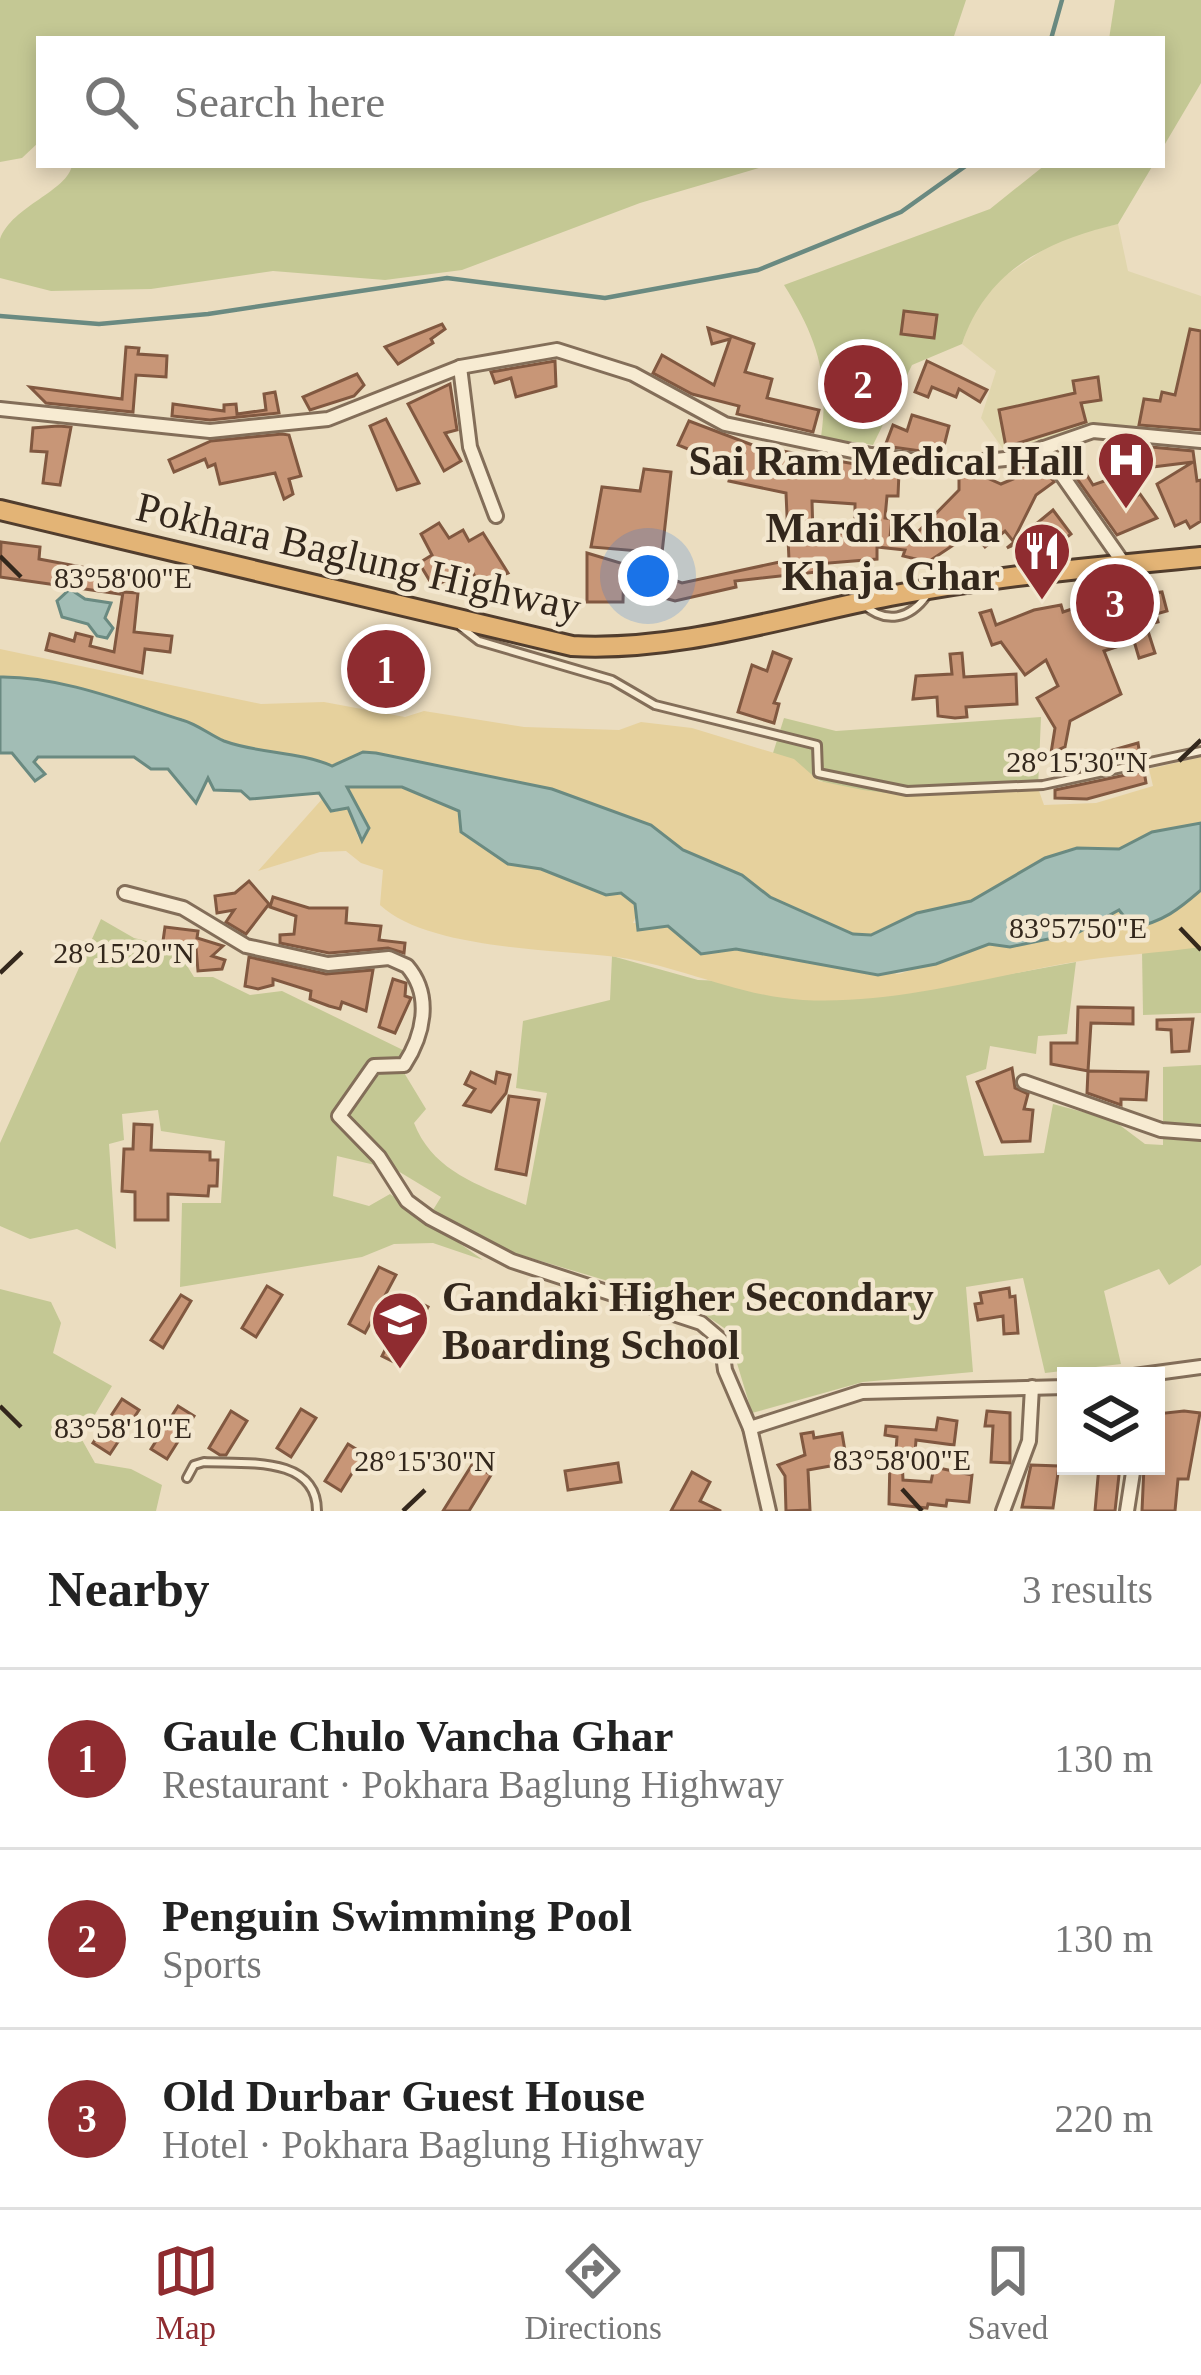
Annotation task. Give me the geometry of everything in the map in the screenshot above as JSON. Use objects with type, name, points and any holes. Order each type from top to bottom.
[{"type":"highway","name":"Pokhara Baglung Highway","points":[[0,510],[439,610],[572,646],[696,636],[930,589],[1201,556]]},
{"type":"street","points":[[0,409],[210,431],[328,419],[460,368],[557,350],[633,374],[725,424],[871,455],[947,465],[1015,458],[1093,430],[1201,441]]},
{"type":"street","points":[[460,368],[470,447],[496,516]]},
{"type":"street","points":[[1043,448],[1124,564]]},
{"type":"street","points":[[125,893],[183,908],[246,946],[328,964],[388,958],[407,966],[422,999],[418,1044],[404,1065],[374,1066],[339,1116],[379,1157],[407,1201],[430,1217],[512,1261],[701,1323],[722,1340],[725,1370],[750,1428],[769,1511]]},
{"type":"street","points":[[1024,1082],[1162,1130],[1201,1133]]},
{"type":"street","points":[[1165,1371],[1201,1366]]},
{"type":"street","points":[[1004,1511],[1029,1442],[1032,1387]]},
{"type":"street","points":[[750,1428],[862,1393],[1057,1388]]},
{"type":"street","points":[[1127,1511],[1133,1475]]},
{"type":"lane","points":[[439,610],[479,641],[612,680],[656,705],[817,745],[818,773],[907,791],[1043,784],[1201,752]]},
{"type":"lane","points":[[187,1478],[194,1465],[204,1462],[294,1472],[314,1488],[317,1511]]},
{"type":"shaded area","points":[[1118,224],[1128,271],[1201,296],[1201,388],[1184,436],[1098,426],[1008,456],[981,418],[996,371],[962,344],[974,308],[993,284],[1062,237]]},
{"type":"green space","points":[[0,0],[966,0],[954,36],[36,36],[36,145],[22,158],[0,162]]},
{"type":"green space","points":[[1115,0],[1201,0],[1201,83],[1165,144],[1165,36],[1109,36]]},
{"type":"green space","points":[[71,168],[759,168],[640,203],[462,270],[385,280],[273,271],[151,289],[51,291],[0,278],[0,239],[6,227]]},
{"type":"green space","points":[[1041,168],[1151,168],[1118,224],[1067,240],[1022,263],[987,296],[962,344],[912,365],[873,445],[821,437],[824,394],[818,357],[784,285],[990,209]]},
{"type":"green space","points":[[1041,717],[1038,788],[928,797],[873,795],[821,781],[773,753],[784,718],[836,731]]},
{"type":"green space","points":[[101,919],[134,938],[176,948],[194,977],[213,977],[250,995],[282,991],[405,1051],[400,1062],[372,1060],[347,1089],[333,1117],[375,1165],[337,1156],[333,1196],[369,1206],[390,1194],[483,1260],[433,1243],[394,1244],[362,1257],[180,1287],[182,1203],[221,1203],[225,1141],[161,1131],[158,1110],[122,1114],[124,1140],[109,1144],[116,1249],[77,1229],[30,1239],[0,1226],[0,1143]]},
{"type":"green space","points":[[1201,947],[1201,1013],[1143,1015],[1142,951]]},
{"type":"green space","points":[[612,956],[698,980],[928,989],[1076,962],[1067,1034],[1038,1036],[1036,1054],[990,1046],[986,1069],[966,1076],[984,1156],[1044,1153],[1053,1104],[1113,1120],[1145,1144],[1163,1145],[1163,1067],[1201,1065],[1201,1265],[1169,1285],[1159,1269],[1104,1291],[1121,1364],[1057,1367],[1057,1372],[1045,1373],[1023,1278],[966,1287],[973,1372],[863,1382],[752,1413],[727,1330],[692,1306],[507,1251],[433,1210],[441,1197],[393,1168],[348,1113],[376,1070],[403,1071],[426,1109],[414,1123],[433,1154],[460,1175],[526,1205],[547,1093],[516,1088],[523,1021],[610,1000]]},
{"type":"green space","points":[[0,1289],[51,1302],[61,1323],[53,1353],[112,1386],[81,1438],[95,1463],[131,1469],[162,1485],[156,1511],[0,1511]]},
{"type":"sand","points":[[0,649],[261,704],[324,702],[405,717],[424,711],[524,727],[619,730],[641,722],[692,728],[794,759],[819,781],[903,795],[1038,788],[1044,805],[1096,803],[1153,786],[1149,769],[1201,757],[1201,823],[1152,832],[1119,849],[1077,848],[1045,858],[971,901],[917,913],[870,935],[853,934],[770,897],[742,875],[687,852],[639,821],[552,789],[363,752],[332,766],[238,745],[188,722],[92,691],[0,677]]},
{"type":"sand","points":[[388,785],[420,791],[459,811],[463,835],[508,864],[541,869],[606,895],[627,895],[638,912],[633,923],[668,926],[701,954],[736,949],[899,974],[989,944],[1010,947],[1077,933],[1119,910],[1133,927],[1144,925],[1170,914],[1201,890],[1201,947],[1074,962],[905,994],[803,1000],[753,992],[633,960],[488,944],[426,930],[380,905],[383,870],[361,863],[346,851],[320,852],[258,871],[323,798],[335,812],[348,807],[359,840],[353,796],[346,787]]},
{"type":"water","points":[[70,589],[85,599],[111,603],[105,618],[113,628],[107,638],[97,636],[88,624],[62,617],[57,601]]},
{"type":"water","points":[[0,677],[92,691],[188,722],[224,741],[332,766],[363,752],[376,753],[552,789],[651,825],[683,850],[742,875],[770,897],[853,934],[871,935],[917,913],[971,901],[1045,858],[1077,848],[1119,849],[1152,832],[1201,823],[1201,890],[1170,914],[1133,928],[1119,910],[1077,933],[1010,947],[989,944],[936,964],[878,975],[736,949],[701,954],[668,926],[638,930],[635,904],[621,893],[606,895],[541,869],[508,864],[461,832],[459,811],[402,787],[347,787],[369,828],[362,841],[348,808],[331,811],[319,793],[250,799],[241,791],[214,790],[208,778],[196,803],[168,769],[151,769],[134,757],[38,757],[34,762],[45,774],[35,781],[12,753],[0,753]]},
{"type":"building","points":[[904,311],[937,315],[934,338],[901,334]]},
{"type":"building","points":[[442,324],[445,329],[431,339],[433,343],[398,364],[385,347]]},
{"type":"building","points":[[708,328],[754,344],[745,372],[772,379],[767,398],[819,410],[813,432],[737,414],[739,406],[692,394],[653,373],[662,355],[714,385],[730,339],[712,344]]},
{"type":"building","points":[[1190,329],[1201,331],[1201,430],[1139,425],[1144,399],[1160,401],[1162,392],[1175,395]]},
{"type":"building","points":[[126,347],[139,348],[138,354],[167,356],[166,377],[136,375],[133,412],[46,403],[30,387],[122,399]]},
{"type":"building","points":[[555,361],[556,386],[516,397],[511,378],[495,383],[491,372]]},
{"type":"building","points":[[927,361],[987,390],[980,402],[959,389],[956,397],[932,387],[928,397],[915,392]]},
{"type":"building","points":[[357,374],[364,385],[354,396],[310,410],[303,397]]},
{"type":"building","points":[[1098,377],[1101,400],[1081,403],[1086,422],[1006,447],[999,410],[1075,393],[1073,381]]},
{"type":"building","points":[[450,384],[457,430],[445,433],[461,461],[444,471],[408,404]]},
{"type":"building","points":[[275,392],[279,413],[210,420],[172,416],[173,404],[224,411],[224,405],[236,404],[237,414],[266,410],[264,394]]},
{"type":"building","points":[[912,415],[949,426],[942,454],[885,446],[893,425],[907,431]]},
{"type":"building","points":[[386,419],[419,483],[397,490],[370,426]]},
{"type":"building","points":[[689,421],[755,446],[899,472],[898,496],[887,496],[885,518],[892,519],[890,537],[909,541],[959,490],[959,474],[976,473],[1001,484],[1013,479],[1011,470],[1041,463],[1054,482],[1036,495],[1013,541],[1005,531],[985,547],[973,532],[928,562],[903,556],[905,550],[877,547],[877,559],[816,564],[817,572],[735,581],[736,587],[675,601],[657,596],[663,576],[682,583],[789,560],[786,493],[729,481],[730,477],[717,472],[720,462],[678,445]],"holes":[[[812,501],[855,504],[855,532],[813,535]]]},
{"type":"building","points":[[71,427],[60,485],[43,483],[47,452],[31,451],[33,428]]},
{"type":"building","points":[[289,435],[301,476],[289,479],[293,494],[284,499],[275,473],[220,484],[215,464],[208,467],[205,459],[174,472],[169,460],[211,441]]},
{"type":"building","points":[[1140,446],[1193,451],[1197,481],[1201,480],[1201,521],[1190,528],[1186,521],[1175,526],[1157,484],[1193,462],[1120,471],[1117,449]]},
{"type":"building","points":[[1073,453],[1093,485],[1119,476],[1128,501],[1140,494],[1157,518],[1117,535],[1063,459]]},
{"type":"building","points":[[644,469],[671,472],[662,553],[591,547],[602,487],[640,491]]},
{"type":"building","points":[[1053,510],[1071,534],[1061,542],[1051,528],[1007,548]]},
{"type":"building","points":[[439,523],[449,538],[463,530],[469,541],[483,533],[508,573],[479,583],[471,570],[433,586],[419,563],[432,555],[421,534]]},
{"type":"building","points":[[1,542],[40,547],[39,559],[124,575],[120,594],[0,577]]},
{"type":"building","points":[[587,553],[624,564],[623,602],[587,602]]},
{"type":"building","points":[[123,592],[138,593],[134,632],[172,636],[170,652],[145,649],[142,673],[46,650],[50,634],[74,641],[76,633],[92,637],[90,646],[114,652]]},
{"type":"building","points":[[1162,592],[1167,611],[1156,614],[1158,622],[1146,625],[1155,653],[1139,658],[1134,641],[1104,651],[1121,694],[1070,721],[1065,747],[1051,753],[1055,728],[1037,698],[1058,686],[1046,660],[1025,675],[1001,642],[992,645],[980,613],[991,610],[996,625],[1034,610],[1061,605],[1063,612],[1099,600]]},
{"type":"building","points":[[773,652],[791,659],[774,703],[779,704],[774,723],[738,712],[752,665],[767,671]]},
{"type":"building","points":[[962,653],[964,677],[1016,674],[1017,704],[966,707],[967,717],[955,718],[938,716],[937,697],[913,699],[916,676],[952,674],[950,654]]},
{"type":"building","points":[[1138,743],[1140,756],[1055,775],[1054,759],[1092,756]]},
{"type":"building","points":[[1144,771],[1146,783],[1087,799],[1055,798],[1055,790]]},
{"type":"building","points":[[249,881],[269,904],[246,934],[226,922],[234,910],[217,913],[215,896],[235,893]]},
{"type":"building","points":[[273,897],[309,908],[347,908],[346,923],[381,926],[379,940],[405,943],[404,953],[388,948],[329,953],[280,943],[280,935],[294,934],[296,916],[270,907]]},
{"type":"building","points":[[165,927],[198,931],[197,938],[223,946],[212,956],[225,960],[222,969],[198,971],[196,948],[163,941]]},
{"type":"building","points":[[249,957],[326,974],[373,970],[366,1011],[342,1002],[340,1009],[329,1006],[310,999],[311,991],[273,979],[273,985],[258,989],[245,986]]},
{"type":"building","points":[[393,979],[406,983],[405,996],[411,998],[395,1033],[379,1027]]},
{"type":"building","points":[[1078,1007],[1133,1008],[1133,1024],[1091,1023],[1088,1071],[1051,1064],[1051,1043],[1077,1043]]},
{"type":"building","points":[[1193,1019],[1189,1051],[1172,1052],[1171,1030],[1157,1029],[1157,1020]]},
{"type":"building","points":[[1012,1068],[1015,1088],[1028,1094],[1024,1109],[1033,1110],[1030,1141],[1002,1142],[977,1082]]},
{"type":"building","points":[[1088,1071],[1148,1072],[1146,1100],[1121,1099],[1121,1105],[1087,1093]]},
{"type":"building","points":[[471,1072],[495,1083],[497,1072],[510,1075],[506,1093],[491,1112],[464,1105],[475,1089],[465,1084]]},
{"type":"building","points":[[509,1096],[539,1100],[526,1175],[496,1169]]},
{"type":"building","points":[[134,1124],[152,1125],[151,1150],[210,1152],[210,1160],[218,1160],[217,1186],[209,1186],[208,1196],[168,1194],[168,1220],[135,1220],[135,1192],[122,1191],[124,1149],[133,1149]]},
{"type":"building","points":[[379,1267],[396,1275],[365,1333],[349,1324]]},
{"type":"building","points":[[267,1286],[282,1295],[256,1337],[242,1328]]},
{"type":"building","points":[[1009,1288],[1010,1297],[1015,1296],[1018,1333],[1004,1334],[1003,1316],[978,1320],[975,1304],[982,1303],[980,1293]]},
{"type":"building","points":[[181,1295],[191,1301],[163,1348],[151,1340]]},
{"type":"building","points":[[411,1298],[428,1307],[398,1364],[382,1356]]},
{"type":"building","points":[[122,1399],[139,1410],[110,1454],[93,1443]]},
{"type":"building","points":[[178,1406],[194,1416],[167,1459],[151,1449]]},
{"type":"building","points":[[301,1409],[316,1418],[291,1457],[277,1448]]},
{"type":"building","points":[[231,1411],[247,1421],[226,1455],[220,1455],[209,1448]]},
{"type":"building","points":[[987,1411],[1010,1413],[1010,1463],[991,1462],[993,1426],[985,1426]]},
{"type":"building","points":[[1165,1413],[1200,1413],[1188,1479],[1178,1479],[1175,1511],[1142,1511],[1144,1475],[1165,1475]]},
{"type":"building","points":[[938,1418],[957,1421],[954,1445],[916,1440],[915,1453],[896,1451],[897,1437],[885,1435],[886,1426],[936,1430]]},
{"type":"building","points":[[813,1432],[814,1438],[842,1433],[847,1463],[808,1470],[810,1510],[786,1511],[785,1476],[778,1465],[805,1455],[801,1434]]},
{"type":"building","points":[[348,1444],[364,1454],[341,1491],[325,1481]]},
{"type":"building","points":[[890,1458],[902,1458],[903,1480],[931,1482],[934,1467],[972,1475],[969,1502],[947,1500],[946,1506],[928,1504],[927,1508],[889,1504]]},
{"type":"building","points":[[473,1463],[491,1475],[469,1511],[443,1511]]},
{"type":"building","points":[[618,1463],[621,1482],[568,1490],[565,1471]]},
{"type":"building","points":[[1031,1465],[1057,1466],[1053,1508],[1022,1507]]},
{"type":"building","points":[[692,1472],[710,1482],[700,1501],[721,1511],[671,1511]]},
{"type":"building","points":[[1098,1475],[1119,1475],[1115,1511],[1095,1511]]},
{"type":"waterway","points":[[1052,36],[1062,0]]},
{"type":"waterway","points":[[0,316],[99,324],[208,314],[447,278],[605,298],[758,270],[901,212],[963,168]]},
{"type":"place","name":"Penguin Swimming Pool","points":[[863,384]]},
{"type":"place","name":"Sai Ram Medical Hall","points":[[1126,511]]},
{"type":"place","name":"Mardi Khola Khaja Ghar","points":[[1042,602]]},
{"type":"place","name":"Old Durbar Guest House","points":[[1115,603]]},
{"type":"place","name":"Gaule Chulo Vancha Ghar","points":[[386,669]]},
{"type":"place","name":"Gandaki Higher Secondary Boarding School","points":[[400,1371]]}]
